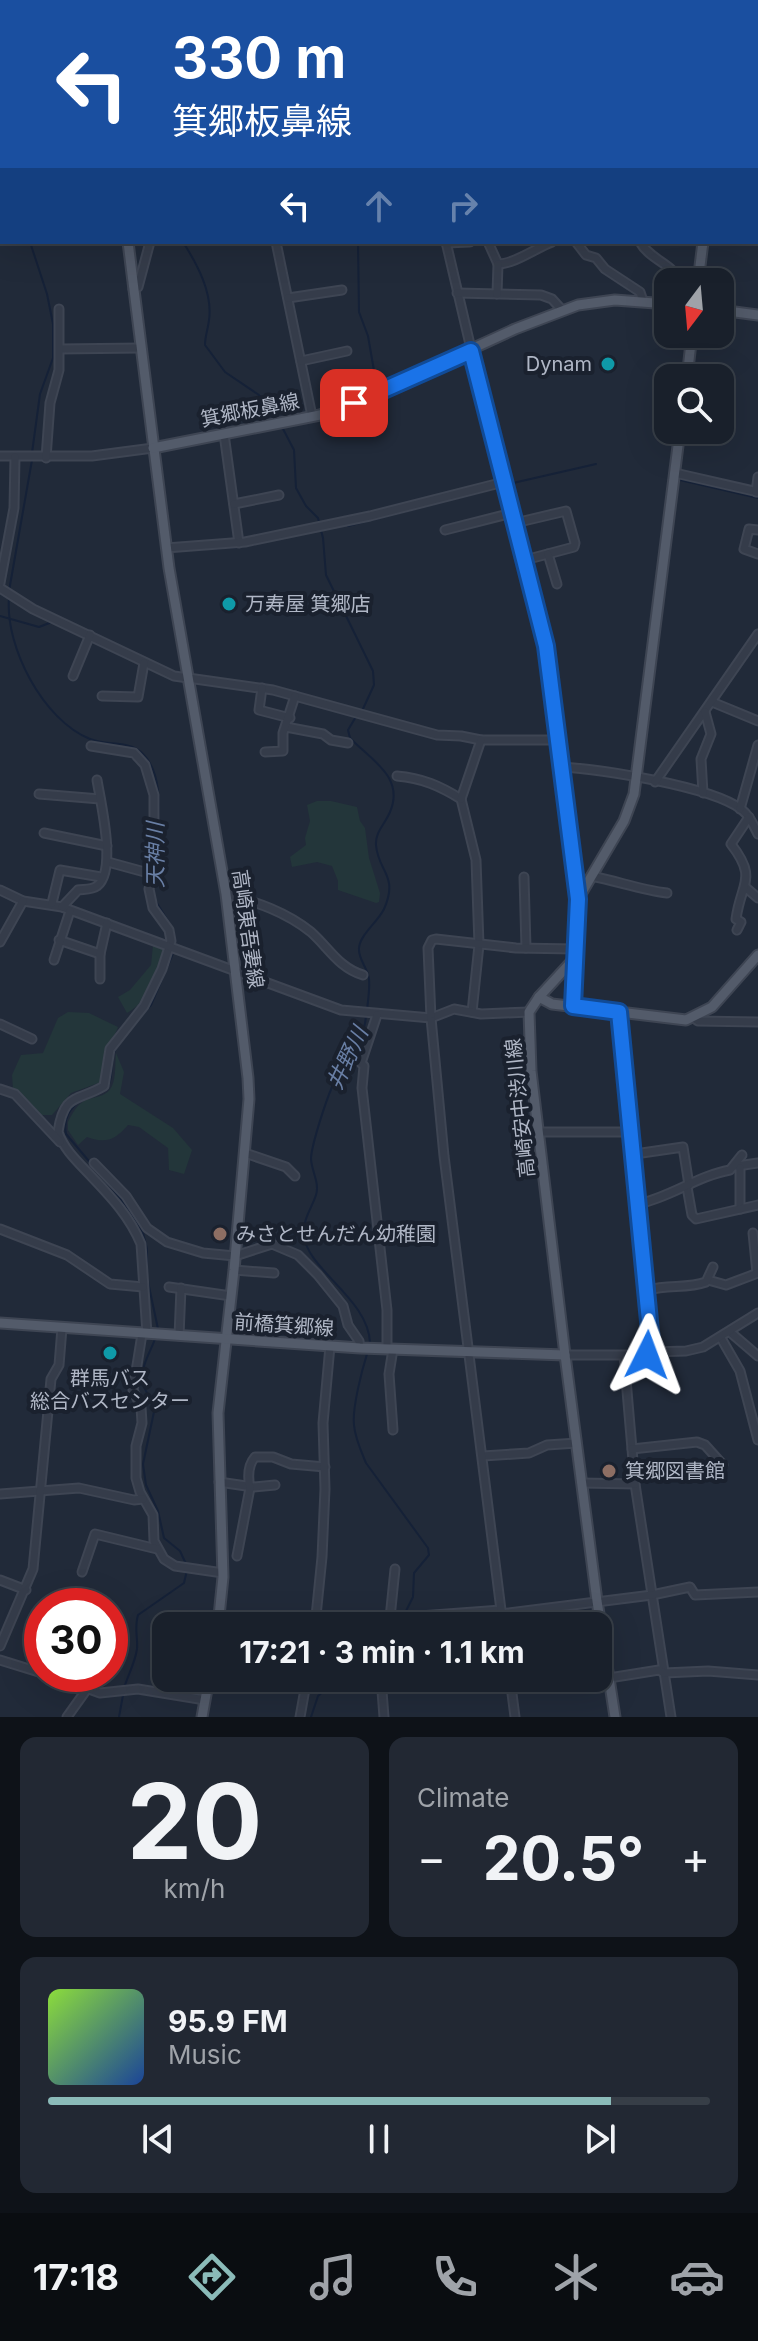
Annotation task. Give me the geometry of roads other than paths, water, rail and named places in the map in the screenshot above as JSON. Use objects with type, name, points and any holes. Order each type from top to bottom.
[{"type":"main road","name":"高崎東吾妻線","points":[[128,244],[166,548],[226,894],[248,1078],[245,1153],[218,1413],[222,1612]]},
{"type":"main road","points":[[700,268],[703,244]]},
{"type":"main road","name":"箕郷板鼻線","points":[[153,448],[312,416],[367,398],[562,310],[600,302],[654,302]]},
{"type":"main road","points":[[734,312],[758,315]]},
{"type":"main road","points":[[574,954],[578,899],[624,821],[637,778],[678,444]]},
{"type":"main road","name":"高崎安中渋川線","points":[[574,954],[529,1012],[531,1071],[599,1612]]},
{"type":"main road","points":[[539,997],[552,1004],[676,1020],[694,1018],[720,1000],[758,955]]},
{"type":"main road","name":"前橋箕郷線","points":[[1,1324],[366,1348],[565,1355]]},
{"type":"main road","points":[[202,1717],[206,1692]]},
{"type":"main road","name":"高崎安中渋川線","points":[[611,1692],[615,1717]]},
{"type":"street","points":[[133,289],[138,287],[149,244]]},
{"type":"street","points":[[276,244],[312,416]]},
{"type":"street","points":[[446,244],[546,646],[578,899]]},
{"type":"street","points":[[489,244],[498,264],[497,294]]},
{"type":"street","points":[[498,264],[511,262],[545,244]]},
{"type":"street","points":[[578,244],[586,255],[596,258],[605,269],[640,292],[643,301]]},
{"type":"street","points":[[641,244],[646,253],[668,268]]},
{"type":"street","points":[[288,298],[342,290]]},
{"type":"street","points":[[457,293],[541,295],[552,299],[562,310]]},
{"type":"street","points":[[44,458],[49,411],[59,370],[59,309]]},
{"type":"street","points":[[60,349],[140,348]]},
{"type":"street","points":[[301,361],[347,351]]},
{"type":"street","points":[[224,434],[239,543]]},
{"type":"street","points":[[0,456],[92,456],[153,448]]},
{"type":"street","points":[[18,457],[14,508],[1,587],[13,598],[144,663],[188,680],[262,688],[430,734],[481,740],[558,740]]},
{"type":"street","points":[[675,473],[757,492],[758,477]]},
{"type":"street","points":[[166,548],[239,543],[321,527],[504,482]]},
{"type":"street","points":[[234,504],[279,495]]},
{"type":"street","points":[[515,523],[566,511],[575,543],[574,547],[525,560]]},
{"type":"street","points":[[445,530],[512,513]]},
{"type":"street","points":[[758,530],[749,529],[744,549],[758,554]]},
{"type":"street","points":[[548,554],[557,584]]},
{"type":"street","points":[[655,782],[758,634]]},
{"type":"street","points":[[73,676],[90,635]]},
{"type":"street","points":[[102,696],[138,697],[144,663]]},
{"type":"street","points":[[262,688],[259,710],[290,718]]},
{"type":"street","points":[[265,752],[283,751],[295,696]]},
{"type":"street","points":[[712,702],[758,721]]},
{"type":"street","points":[[703,793],[701,759],[711,734],[705,712]]},
{"type":"street","points":[[286,727],[323,734],[331,740],[348,743]]},
{"type":"street","points":[[472,1012],[479,945],[476,860],[461,799],[481,740]]},
{"type":"street","points":[[740,809],[758,745]]},
{"type":"street","points":[[66,1150],[58,1132],[63,1110],[75,1098],[104,1086],[110,1049],[144,1006],[170,946],[169,930],[153,908],[149,889],[154,866],[154,795],[145,765],[129,751],[119,753],[91,746]]},
{"type":"street","points":[[560,767],[603,771],[720,798],[749,817],[758,834]]},
{"type":"street","points":[[397,776],[438,785],[461,799]]},
{"type":"street","points":[[54,960],[66,909],[78,890],[96,887],[108,862],[97,780]]},
{"type":"street","points":[[39,794],[100,799]]},
{"type":"street","points":[[737,930],[741,922],[736,919],[737,907],[747,871],[731,844],[749,817]]},
{"type":"street","points":[[44,833],[107,846]]},
{"type":"street","points":[[108,862],[152,874]]},
{"type":"street","points":[[52,903],[60,870],[101,877]]},
{"type":"street","points":[[591,876],[640,890],[667,893]]},
{"type":"street","points":[[524,877],[526,948]]},
{"type":"street","points":[[745,887],[758,898]]},
{"type":"street","points":[[0,890],[23,901],[52,903],[335,1008],[374,1015],[431,1018],[454,1009],[488,1014],[529,1012]]},
{"type":"street","points":[[226,894],[265,904],[295,921],[349,971],[363,975]]},
{"type":"street","points":[[0,942],[23,901]]},
{"type":"street","points":[[100,979],[100,954],[107,923]]},
{"type":"street","points":[[59,940],[100,954]]},
{"type":"street","points":[[573,1006],[574,954],[432,940],[428,948],[444,1156],[501,1612],[652,1595],[690,1587],[695,1595],[758,1592]]},
{"type":"street","points":[[619,1012],[652,1352]]},
{"type":"street","points":[[374,1015],[361,1063],[364,1066],[362,1088],[387,1310],[393,1430]]},
{"type":"street","points":[[694,1018],[698,1021],[758,1022]]},
{"type":"street","points":[[0,1024],[32,1039]]},
{"type":"street","points":[[0,1089],[15,1094],[66,1150],[126,1196],[147,1228],[167,1242],[203,1253],[235,1256],[272,1244],[300,1256],[343,1306],[348,1325],[366,1348]]},
{"type":"street","points":[[538,1132],[632,1132]]},
{"type":"street","points":[[635,1154],[683,1147],[692,1215],[696,1219],[758,1205]]},
{"type":"street","points":[[245,1153],[286,1167],[295,1176]]},
{"type":"street","points":[[740,1209],[737,1167],[742,1155]]},
{"type":"street","points":[[94,1163],[141,1244],[146,1334],[133,1390],[141,1407],[142,1423],[135,1461],[136,1478],[143,1499],[153,1515],[152,1533],[157,1549],[164,1559],[175,1566],[223,1573]]},
{"type":"street","points":[[638,1204],[688,1186],[711,1173],[758,1163]]},
{"type":"street","points":[[0,1229],[67,1255],[110,1284],[143,1287]]},
{"type":"street","points":[[648,1290],[670,1284],[698,1285],[708,1280],[726,1285],[757,1273],[753,1233]]},
{"type":"street","points":[[708,1280],[713,1267]]},
{"type":"street","points":[[234,1270],[274,1273]]},
{"type":"street","points":[[169,1287],[231,1296]]},
{"type":"street","points":[[179,1336],[181,1288]]},
{"type":"street","points":[[565,1355],[624,1356],[686,1351],[721,1338],[758,1313]]},
{"type":"street","points":[[27,1588],[33,1569],[51,1379],[59,1365],[62,1328]]},
{"type":"street","points":[[730,1332],[758,1356]]},
{"type":"street","points":[[721,1338],[740,1371],[758,1440]]},
{"type":"street","points":[[316,1612],[322,1557],[323,1423],[330,1346]]},
{"type":"street","points":[[624,1356],[635,1484],[671,1717]]},
{"type":"street","points":[[632,1449],[697,1442],[705,1445],[723,1465]]},
{"type":"street","points":[[483,1456],[529,1453],[547,1445],[577,1443]]},
{"type":"street","points":[[237,1556],[252,1460],[255,1457],[273,1457],[291,1464],[325,1467]]},
{"type":"street","points":[[219,1482],[275,1485]]},
{"type":"street","points":[[582,1483],[635,1484]]},
{"type":"street","points":[[0,1494],[41,1489],[73,1491],[79,1488],[134,1500],[143,1499]]},
{"type":"street","points":[[82,1572],[95,1534],[157,1549]]},
{"type":"street","points":[[395,1569],[400,1612]]},
{"type":"street","points":[[0,1580],[24,1589]]},
{"type":"street","points":[[0,1646],[24,1594]]},
{"type":"street","points":[[0,1660],[24,1667]]},
{"type":"street","points":[[612,1678],[659,1670],[664,1673],[708,1671],[758,1675]]},
{"type":"street","points":[[128,1691],[138,1689],[205,1700]]},
{"type":"street","points":[[67,1717],[85,1692]]},
{"type":"street","points":[[97,1692],[123,1692]]},
{"type":"street","points":[[300,1717],[304,1692]]},
{"type":"street","points":[[382,1692],[384,1717]]},
{"type":"street","points":[[512,1692],[515,1717]]},
{"type":"waterway","name":"天神川","points":[[31,244],[53,324],[53,358],[40,394],[32,453]]},
{"type":"waterway","name":"井野川","points":[[184,244],[198,269],[209,300],[205,345],[225,372],[259,395],[277,418]]},
{"type":"waterway","points":[[358,244],[359,312],[368,336],[376,382]]},
{"type":"waterway","name":"井野川","points":[[282,427],[294,450],[296,488],[306,506],[318,518],[326,575],[373,671],[374,685],[362,711]]},
{"type":"waterway","name":"天神川","points":[[9,591],[32,460]]},
{"type":"waterway","points":[[513,483],[596,464]]},
{"type":"waterway","points":[[680,480],[758,498]]},
{"type":"waterway","points":[[348,526],[497,488]]},
{"type":"waterway","points":[[246,546],[272,540]]},
{"type":"waterway","points":[[172,551],[240,547]]},
{"type":"waterway","name":"天神川","points":[[9,598],[9,617],[20,659],[30,680],[57,716],[90,739],[131,746],[149,761],[157,781],[157,836]]},
{"type":"waterway","points":[[0,616],[39,627],[52,622]]},
{"type":"waterway","name":"井野川","points":[[357,715],[348,730],[350,738],[384,770],[393,789],[390,812],[376,840],[389,881],[388,898],[360,945],[359,954],[369,979],[367,1010]]},
{"type":"waterway","name":"天神川","points":[[154,883],[159,860],[157,850]]},
{"type":"waterway","name":"天神川","points":[[155,900],[173,929],[175,944]]},
{"type":"waterway","name":"天神川","points":[[141,1016],[151,1005],[174,951]]},
{"type":"waterway","name":"井野川","points":[[366,1016],[358,1044],[332,1087],[317,1133],[311,1158],[317,1190],[306,1219],[304,1235],[307,1248],[315,1260],[360,1312],[370,1343]]},
{"type":"waterway","name":"天神川","points":[[92,1096],[106,1089],[116,1049],[137,1021]]},
{"type":"waterway","name":"天神川","points":[[82,1099],[68,1114],[66,1134],[121,1199],[143,1233],[147,1249],[147,1277],[158,1329]]},
{"type":"waterway","name":"天神川","points":[[155,1339],[142,1377],[155,1407],[143,1464],[146,1485],[158,1511],[164,1538],[180,1551],[186,1564]]},
{"type":"waterway","name":"井野川","points":[[367,1354],[354,1409],[357,1440],[366,1463],[428,1548],[429,1555],[414,1573],[413,1597],[406,1612]]},
{"type":"waterway","name":"天神川","points":[[128,1677],[136,1654],[138,1615],[184,1583],[187,1570]]},
{"type":"waterway","name":"井野川","points":[[311,1717],[318,1696],[323,1692]]},
{"type":"waterway","name":"天神川","points":[[119,1717],[123,1695]]},
{"type":"place","name":"Dynam","points":[[608,364]]},
{"type":"place","name":"万寿屋 箕郷店","points":[[229,604]]},
{"type":"place","name":"みさとせんだん幼稚園","points":[[220,1234]]},
{"type":"place","name":"群馬バス 総合バスセンター","points":[[110,1353]]},
{"type":"place","name":"箕郷図書館","points":[[609,1471]]}]
